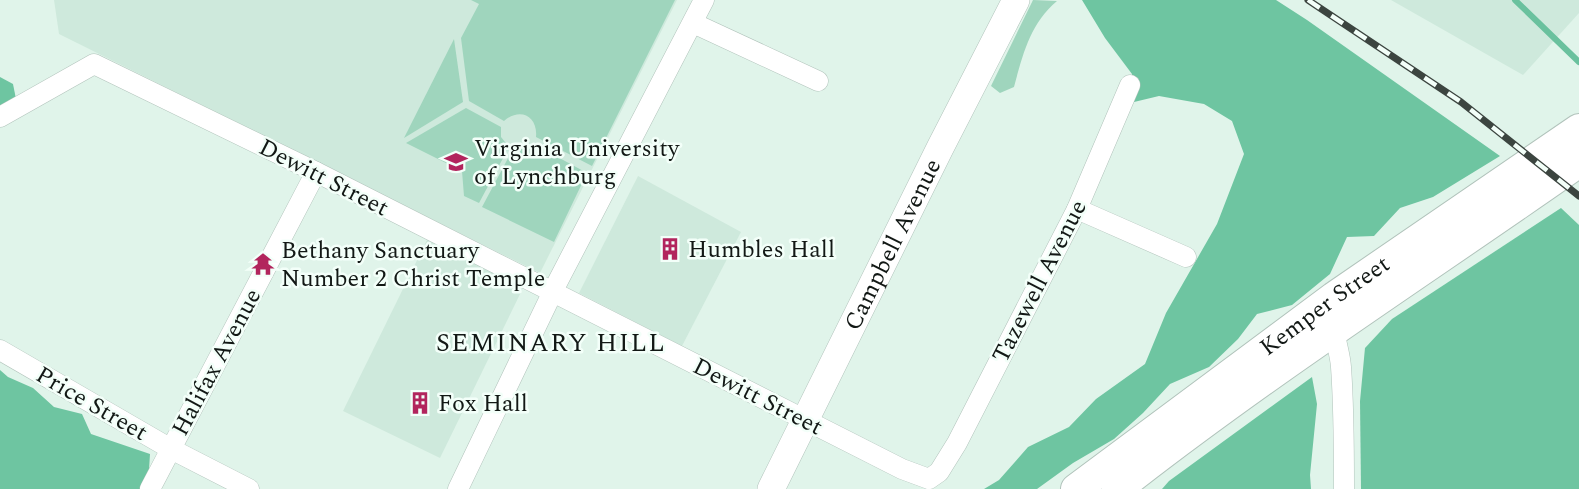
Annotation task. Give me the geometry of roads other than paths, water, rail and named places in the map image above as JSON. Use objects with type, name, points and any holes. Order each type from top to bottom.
[{"type":"main road","name":"Campbell Avenue","points":[[771,489],[1016,0]]},
{"type":"main road","name":"Kemper Street","points":[[1077,489],[1334,297],[1579,129]]},
{"type":"main road","name":"Kemper Street","points":[[1117,489],[1334,330],[1579,162]]},
{"type":"street","points":[[458,489],[554,291],[704,0]]},
{"type":"street","points":[[693,22],[818,81]]},
{"type":"street","name":"Dewitt Street","points":[[0,117],[94,64],[554,291],[902,469],[929,479],[939,472]]},
{"type":"street","name":"Tazewell Avenue","points":[[939,472],[957,443],[1077,209],[1130,85]]},
{"type":"street","name":"Halifax Avenue","points":[[150,489],[316,172]]},
{"type":"street","points":[[1077,209],[1186,257]]},
{"type":"street","points":[[1334,297],[1334,330],[1341,360],[1345,414],[1344,489]]},
{"type":"street","name":"Price Street","points":[[0,350],[171,449],[249,489]]},
{"type":"waterway","points":[[1515,0],[1579,62]]},
{"type":"railway","points":[[1308,0],[1461,102],[1579,196]]},
{"type":"place","name":"Virginia University of Lynchburg","points":[[456,162]]},
{"type":"place","name":"Humbles Hall","points":[[670,249]]},
{"type":"place","name":"Bethany Sanctuary Number 2 Christ Temple","points":[[263,264]]},
{"type":"place","name":"Fox Hall","points":[[420,403]]},
{"type":"district","name":"SEMINARY HILL","points":[[551,342]]}]
